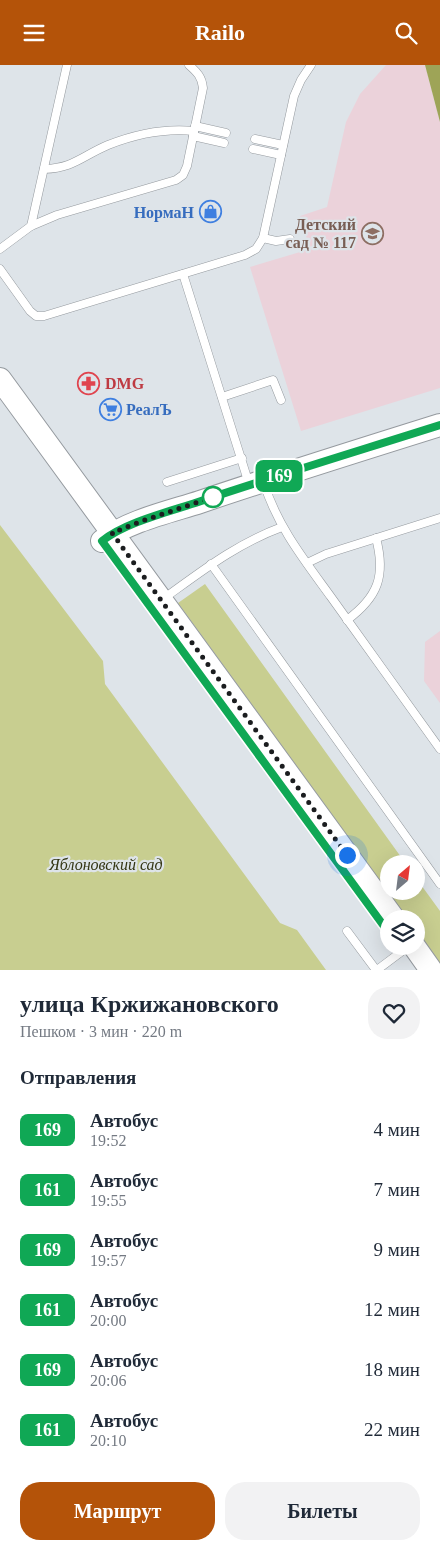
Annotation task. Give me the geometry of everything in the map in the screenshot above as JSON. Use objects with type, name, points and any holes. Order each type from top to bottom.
[{"type":"street","points":[[0,379],[107,537],[380,920]]},
{"type":"street","points":[[0,402],[107,537],[161,600],[387,910]]},
{"type":"street","points":[[107,537],[142,521],[440,425]]},
{"type":"street","points":[[409,955],[416,970]]},
{"type":"street","points":[[414,955],[432,970]]},
{"type":"lane","points":[[31,226],[67,65]]},
{"type":"lane","points":[[0,249],[31,226],[57,215],[176,180],[182,175],[187,166],[203,88],[202,80],[189,65]]},
{"type":"lane","points":[[0,269],[30,311],[36,316],[44,316],[245,255],[256,249],[263,238],[294,96],[301,80],[311,65]]},
{"type":"lane","points":[[44,169],[58,169],[74,163],[108,145],[157,131],[176,129],[226,133]]},
{"type":"lane","points":[[194,131],[224,143]]},
{"type":"lane","points":[[255,139],[283,145]]},
{"type":"lane","points":[[253,149],[281,155]]},
{"type":"lane","points":[[263,238],[276,241],[290,239]]},
{"type":"lane","points":[[183,273],[242,458],[256,483],[269,497],[282,527],[440,749]]},
{"type":"lane","points":[[222,397],[273,380],[281,400]]},
{"type":"lane","points":[[167,482],[242,458]]},
{"type":"lane","points":[[307,563],[326,554],[440,518]]},
{"type":"lane","points":[[161,600],[244,543],[282,527]]},
{"type":"lane","points":[[347,620],[361,609],[372,596],[378,581],[381,564],[376,538]]},
{"type":"lane","points":[[211,564],[440,884]]},
{"type":"lane","points":[[347,931],[376,970],[396,955]]},
{"type":"shaded area","name":"Детский сад № 117","points":[[386,65],[425,65],[440,122],[440,388],[301,431],[250,267],[310,249],[300,216],[327,207],[346,122],[360,94]]},
{"type":"shaded area","points":[[440,631],[440,703],[424,681],[425,642]]},
{"type":"green space","points":[[425,65],[440,65],[440,122]]},
{"type":"green space","name":"Яблоновский сад","points":[[0,525],[103,661],[105,684],[280,923],[297,930],[326,970],[0,970]]},
{"type":"green space","points":[[205,584],[400,855],[380,855],[380,881],[178,603]]},
{"type":"green space","points":[[425,890],[440,911],[440,963],[425,942],[425,910],[401,910],[394,900],[425,900]]},
{"type":"bus line","name":"169","points":[[380,921],[102,541],[112,533],[142,521],[440,425]]},
{"type":"place","name":"НормаН","points":[[210,212]]},
{"type":"place","name":"Детский сад № 117","points":[[372,233]]},
{"type":"place","name":"DMG","points":[[89,383]]},
{"type":"place","name":"РеалЪ","points":[[110,409]]},
{"type":"route","points":[[213,497],[112,533],[347,855]]}]
